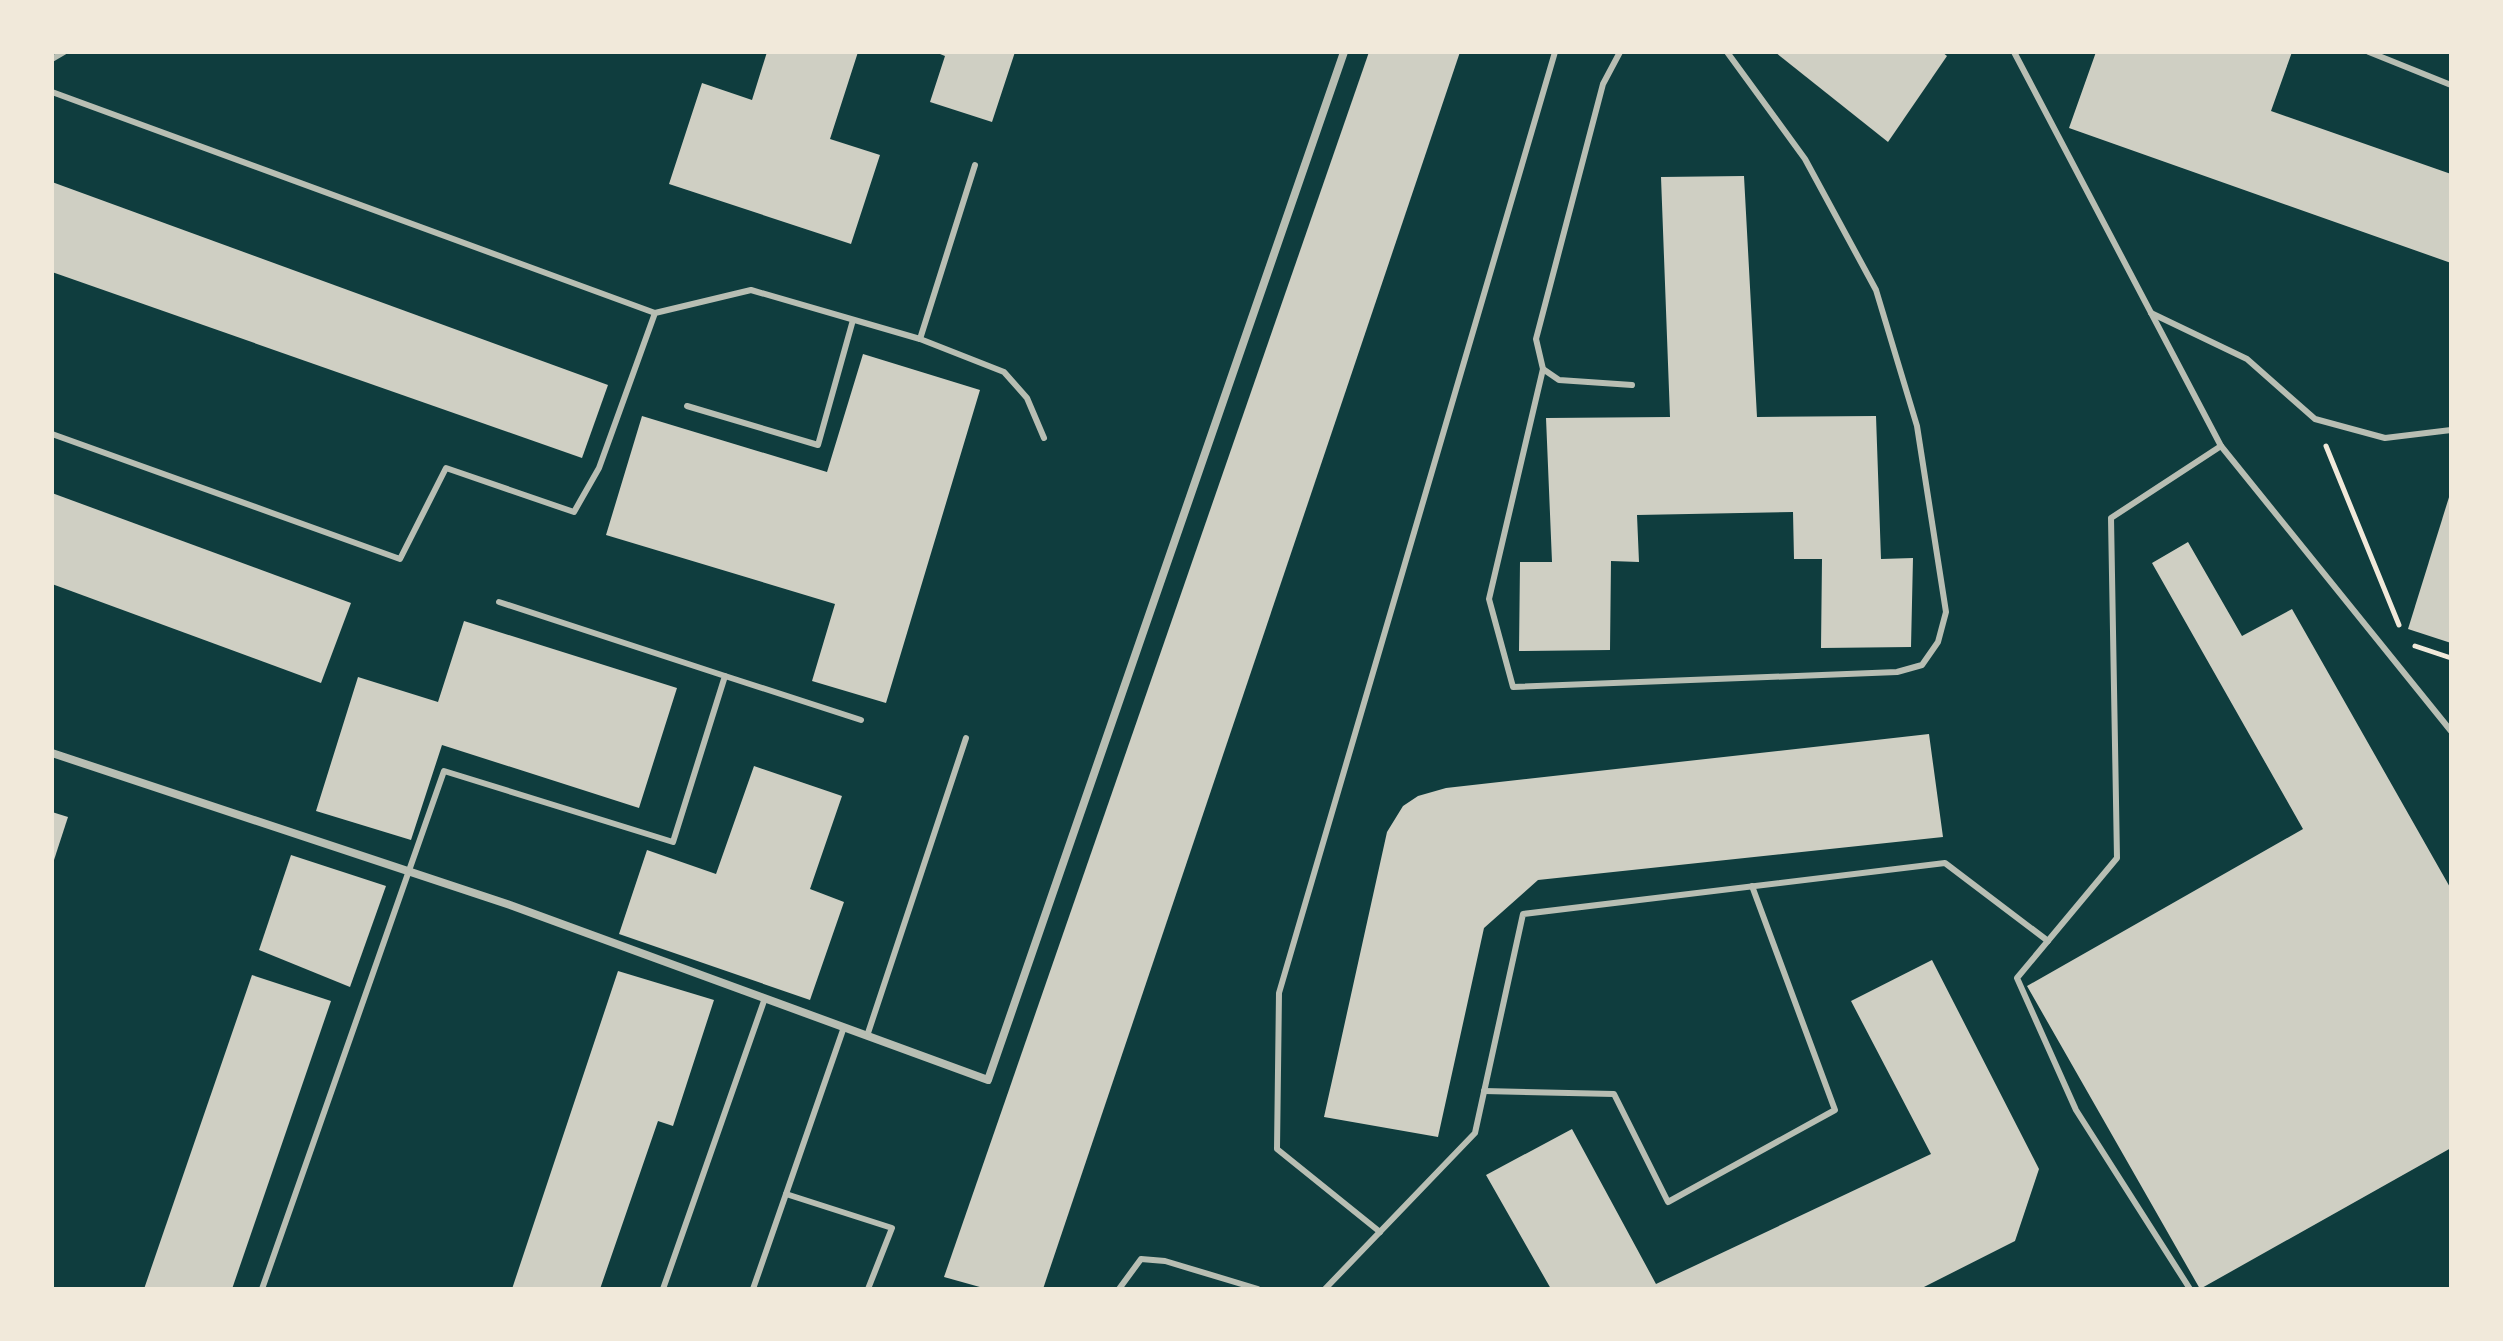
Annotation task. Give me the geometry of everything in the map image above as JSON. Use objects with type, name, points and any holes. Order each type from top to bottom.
[{"type":"street","points":[[52,753],[411,872],[765,997],[988,1080],[1344,52]]},
{"type":"lane","points":[[52,59],[64,52]]},
{"type":"lane","points":[[1380,1232],[1277,1149],[1279,993],[1555,52]]},
{"type":"lane","points":[[1620,52],[1603,84],[1536,339],[1543,369],[1489,599],[1513,687],[1897,672],[1922,665],[1938,642],[1946,612],[1917,426],[1876,290],[1805,159],[1727,52]]},
{"type":"lane","points":[[2014,52],[2221,446],[2451,731]]},
{"type":"lane","points":[[2369,52],[2451,85]]},
{"type":"lane","points":[[52,92],[655,313],[751,290],[920,339],[1004,372],[1027,398],[1044,438]]},
{"type":"lane","points":[[920,339],[975,165]]},
{"type":"lane","points":[[52,434],[400,559],[446,468],[574,512],[599,468],[655,313]]},
{"type":"lane","points":[[2151,313],[2247,359],[2315,419],[2385,438],[2451,430]]},
{"type":"lane","points":[[687,406],[818,445],[853,320]]},
{"type":"lane","points":[[1543,369],[1559,380],[1632,385]]},
{"type":"lane","points":[[2190,1289],[2076,1110],[2017,978],[2117,858],[2111,518],[2221,446]]},
{"type":"lane","points":[[499,602],[861,720]]},
{"type":"lane","points":[[262,1289],[444,771],[673,842],[725,676]]},
{"type":"lane","points":[[867,1036],[966,738]]},
{"type":"lane","points":[[1325,1289],[1475,1133],[1523,914],[1945,863],[2048,941]]},
{"type":"lane","points":[[1484,1091],[1614,1094],[1668,1202],[1835,1110],[1752,886]]},
{"type":"lane","points":[[663,1289],[765,997]]},
{"type":"lane","points":[[753,1289],[844,1027]]},
{"type":"lane","points":[[786,1194],[892,1228],[868,1289]]},
{"type":"lane","points":[[1119,1289],[1141,1259],[1165,1261],[1258,1289]]},
{"type":"path","points":[[2315,419],[2399,625],[2416,647],[2451,658]]},
{"type":"building","points":[[767,52],[858,52],[830,139],[880,155],[851,244],[669,184],[702,83],[752,100]]},
{"type":"building","points":[[935,52],[1015,52],[992,122],[930,102],[945,56]]},
{"type":"building","points":[[1369,52],[1460,52],[1043,1289],[987,1289],[944,1277]]},
{"type":"building","points":[[1775,52],[1942,52],[1947,56],[1888,142]]},
{"type":"building","points":[[2096,52],[2292,52],[2271,111],[2451,174],[2451,263],[2069,128]]},
{"type":"building","points":[[1744,176],[1757,417],[1876,416],[1881,559],[1913,558],[1911,647],[1821,648],[1822,559],[1794,559],[1793,512],[1637,515],[1639,562],[1611,561],[1610,650],[1519,651],[1520,562],[1552,562],[1546,418],[1670,417],[1661,177]]},
{"type":"building","points":[[52,182],[608,385],[582,458],[52,272]]},
{"type":"building","points":[[863,354],[980,390],[886,703],[812,681],[835,604],[606,535],[642,416],[827,472]]},
{"type":"building","points":[[52,493],[351,603],[321,683],[52,584]]},
{"type":"building","points":[[2451,495],[2451,643],[2408,629]]},
{"type":"building","points":[[2188,542],[2242,636],[2292,609],[2451,889],[2451,1148],[2200,1289],[2027,986],[2303,829],[2152,563]]},
{"type":"building","points":[[464,621],[677,688],[639,808],[442,745],[411,840],[316,811],[358,677],[438,702]]},
{"type":"building","points":[[1929,734],[1943,837],[1538,880],[1484,928],[1438,1137],[1324,1117],[1387,832],[1403,806],[1418,796],[1446,788]]},
{"type":"building","points":[[754,766],[842,796],[810,889],[844,902],[810,1000],[619,934],[647,850],[716,874]]},
{"type":"building","points":[[52,812],[68,817],[53,863],[52,863]]},
{"type":"building","points":[[291,855],[386,886],[350,987],[259,950]]},
{"type":"building","points":[[1932,960],[2039,1169],[2015,1241],[1920,1289],[1551,1289],[1486,1175],[1572,1129],[1656,1284],[1931,1154],[1851,1001]]},
{"type":"building","points":[[618,971],[714,1000],[673,1126],[658,1121],[600,1289],[512,1289]]},
{"type":"building","points":[[252,975],[331,1001],[232,1289],[144,1289]]}]
